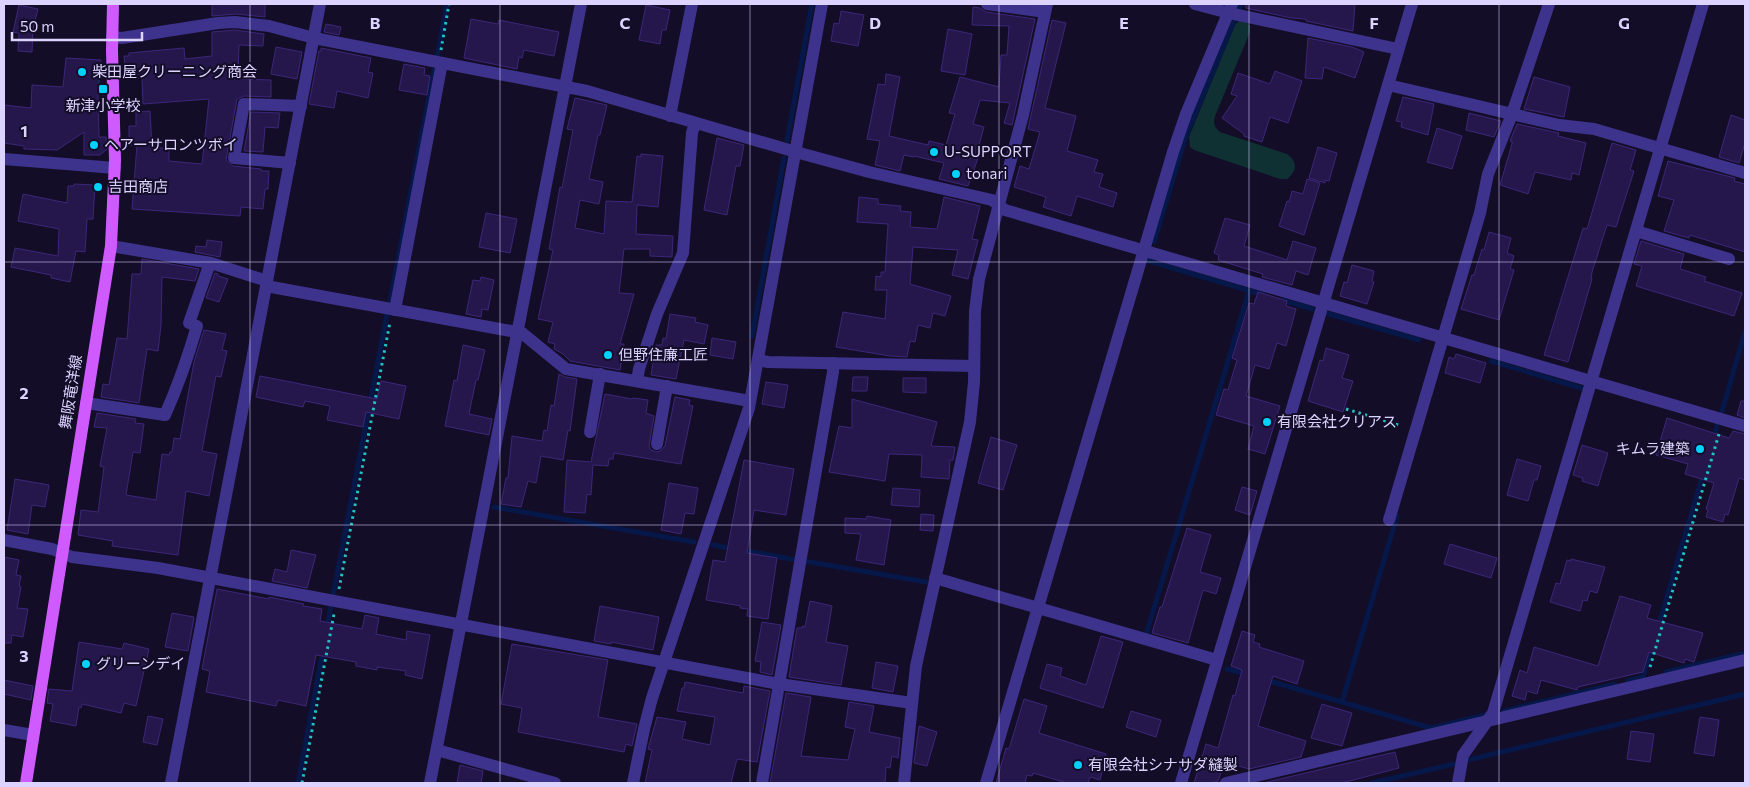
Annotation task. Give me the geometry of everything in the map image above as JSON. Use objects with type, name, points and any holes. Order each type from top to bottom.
[{"type":"main road","name":"舞阪竜洋線","points":[[26,783],[110,246],[115,168],[113,4]]},
{"type":"street","points":[[171,783],[320,4]]},
{"type":"street","points":[[430,783],[581,4]]},
{"type":"street","points":[[670,116],[692,4]]},
{"type":"street","points":[[633,783],[648,714],[750,401],[822,4]]},
{"type":"street","points":[[904,783],[919,649],[968,432],[973,402],[975,311],[979,280],[1023,115],[1046,8],[987,4]]},
{"type":"street","points":[[1194,4],[1230,8],[1398,49]]},
{"type":"street","points":[[1181,783],[1412,4]]},
{"type":"street","points":[[1389,520],[1480,213],[1488,174],[1512,114],[1549,4]]},
{"type":"street","points":[[1458,783],[1463,755],[1493,713],[1703,4]]},
{"type":"street","points":[[986,783],[1179,133],[1230,8]]},
{"type":"street","points":[[112,38],[235,22],[269,26],[314,38],[586,91],[869,172],[992,200],[1005,210],[1745,426]]},
{"type":"street","points":[[393,310],[440,63]]},
{"type":"street","points":[[1388,85],[1559,125],[1594,129],[1745,173]]},
{"type":"street","points":[[290,163],[234,158],[244,104],[301,106]]},
{"type":"street","points":[[637,381],[639,369],[657,314],[684,253],[692,133],[695,123]]},
{"type":"street","points":[[4,159],[115,168]]},
{"type":"street","points":[[1636,231],[1729,259]]},
{"type":"street","points":[[110,246],[210,263],[267,284],[393,310],[522,333],[566,368],[750,401]]},
{"type":"street","points":[[86,402],[165,415],[182,376],[197,326],[189,322],[210,263]]},
{"type":"street","points":[[758,360],[974,366]]},
{"type":"street","points":[[762,783],[833,363]]},
{"type":"street","points":[[590,432],[600,374]]},
{"type":"street","points":[[657,444],[667,386]]},
{"type":"street","points":[[4,540],[52,549],[72,557],[144,565],[779,684],[912,703]]},
{"type":"street","points":[[935,578],[1217,660]]},
{"type":"street","points":[[1226,783],[1745,660]]},
{"type":"street","points":[[4,730],[33,735]]},
{"type":"street","points":[[437,750],[556,783]]},
{"type":"path","points":[[440,63],[449,4]]},
{"type":"path","points":[[337,596],[393,310]]},
{"type":"path","points":[[1346,409],[1416,430]]},
{"type":"path","points":[[1650,682],[1648,674],[1723,420]]},
{"type":"path","points":[[302,783],[335,606]]},
{"type":"green space","points":[[1239,21],[1246,21],[1250,26],[1250,32],[1215,116],[1214,125],[1220,132],[1287,154],[1293,160],[1295,166],[1293,173],[1287,179],[1280,179],[1190,147],[1189,137],[1235,25]]},
{"type":"building","points":[[212,4],[265,4],[265,17],[236,14],[212,16]]},
{"type":"building","points":[[1246,4],[1355,4],[1353,31],[1306,21],[1306,19],[1291,18],[1246,8]]},
{"type":"building","points":[[19,5],[38,9],[33,29],[32,52],[18,51],[19,33],[13,32]]},
{"type":"building","points":[[646,5],[670,10],[666,30],[662,30],[660,44],[639,40]]},
{"type":"building","points":[[973,7],[980,8],[986,12],[1035,19],[1012,125],[1004,123],[1010,103],[980,100],[973,124],[984,127],[978,149],[981,150],[968,186],[939,179],[944,163],[914,156],[904,155],[900,171],[875,165],[880,141],[867,139],[878,84],[885,85],[886,74],[900,77],[889,136],[928,145],[929,141],[946,145],[955,114],[949,113],[960,77],[999,87],[1001,55],[1007,55],[1009,26],[972,25]]},
{"type":"building","points":[[841,11],[864,15],[858,46],[831,41],[834,23],[839,24]]},
{"type":"building","points":[[471,19],[498,24],[499,20],[559,32],[554,56],[524,50],[522,58],[519,57],[517,69],[464,58]]},
{"type":"building","points":[[1052,20],[1066,23],[1045,108],[1076,116],[1067,151],[1098,160],[1094,172],[1103,174],[1099,187],[1117,193],[1113,207],[1077,196],[1071,216],[1043,207],[1046,197],[1014,187],[1020,166],[1029,169],[1040,132],[1028,129]]},
{"type":"building","points":[[326,24],[341,27],[339,35],[324,32]]},
{"type":"building","points":[[948,29],[972,34],[965,75],[941,71]]},
{"type":"building","points":[[235,30],[264,34],[263,46],[239,45],[238,79],[271,80],[271,97],[244,96],[237,99],[226,160],[233,166],[269,171],[268,189],[265,189],[263,209],[241,207],[240,216],[132,209],[137,145],[129,145],[129,126],[136,126],[136,112],[150,111],[152,148],[169,148],[169,161],[202,164],[209,99],[143,104],[142,78],[131,79],[131,75],[126,76],[124,56],[129,56],[129,53],[184,48],[185,59],[212,56],[212,32]]},
{"type":"building","points":[[1308,38],[1352,47],[1364,52],[1355,78],[1324,67],[1322,79],[1305,78]]},
{"type":"building","points":[[276,47],[302,52],[297,79],[271,74]]},
{"type":"building","points":[[321,48],[371,58],[368,72],[373,73],[368,98],[337,91],[334,108],[309,104]]},
{"type":"building","points":[[66,58],[101,60],[98,93],[99,137],[106,137],[107,149],[100,155],[84,155],[84,132],[57,150],[24,149],[24,146],[4,143],[4,105],[31,108],[32,85],[63,87]]},
{"type":"building","points":[[404,64],[425,68],[424,75],[430,76],[427,95],[399,90]]},
{"type":"building","points":[[1275,71],[1302,81],[1288,123],[1270,117],[1262,142],[1244,136],[1244,134],[1222,118],[1237,96],[1231,94],[1238,73],[1270,84]]},
{"type":"building","points":[[1534,77],[1570,87],[1564,117],[1524,109]]},
{"type":"building","points":[[1403,97],[1434,104],[1428,135],[1401,127],[1402,122],[1396,121]]},
{"type":"building","points":[[575,98],[607,105],[600,135],[598,135],[589,179],[603,182],[599,204],[580,200],[575,228],[604,234],[606,201],[632,202],[637,156],[641,157],[641,154],[663,156],[658,207],[637,205],[636,234],[673,236],[672,257],[650,256],[650,249],[624,249],[619,293],[634,294],[620,344],[624,344],[620,370],[570,361],[554,349],[555,344],[548,342],[553,322],[538,319],[553,250],[549,249],[573,130],[567,129]]},
{"type":"building","points":[[251,112],[280,113],[278,128],[265,127],[263,152],[244,151]]},
{"type":"building","points":[[1469,113],[1501,121],[1494,137],[1466,130]]},
{"type":"building","points":[[1731,115],[1745,120],[1745,143],[1739,163],[1719,157]]},
{"type":"building","points":[[1517,124],[1559,133],[1558,136],[1586,143],[1579,175],[1572,173],[1571,180],[1535,172],[1528,194],[1500,185],[1512,144],[1512,141],[1510,141]]},
{"type":"building","points":[[1437,128],[1462,136],[1452,169],[1427,162]]},
{"type":"building","points":[[717,138],[744,145],[740,166],[736,166],[727,215],[704,210]]},
{"type":"building","points":[[1612,143],[1636,150],[1630,170],[1634,171],[1616,227],[1607,225],[1592,272],[1592,279],[1568,362],[1544,355],[1583,228],[1587,229],[1588,226]]},
{"type":"building","points":[[1318,147],[1337,153],[1329,181],[1325,180],[1325,183],[1309,178]]},
{"type":"building","points":[[1668,161],[1735,178],[1734,181],[1745,184],[1745,252],[1690,235],[1689,238],[1664,231],[1674,200],[1658,196]]},
{"type":"building","points":[[1307,179],[1320,183],[1304,235],[1279,226],[1292,191],[1303,194]]},
{"type":"building","points":[[74,184],[95,185],[93,219],[87,219],[85,252],[76,251],[70,282],[51,278],[51,275],[11,267],[15,248],[58,256],[59,229],[18,221],[23,194],[67,203],[68,186],[74,186]]},
{"type":"building","points":[[859,197],[878,199],[878,204],[901,206],[900,211],[911,212],[910,227],[937,229],[944,197],[980,206],[972,239],[978,240],[968,279],[952,275],[958,250],[913,247],[910,284],[951,296],[945,316],[933,313],[930,328],[918,325],[915,342],[910,341],[907,357],[836,347],[843,312],[885,319],[887,290],[875,290],[876,276],[881,277],[881,272],[885,272],[888,224],[857,222]]},
{"type":"building","points":[[486,213],[517,219],[510,253],[479,247]]},
{"type":"building","points":[[1225,218],[1250,225],[1244,246],[1287,260],[1293,241],[1316,248],[1308,275],[1296,271],[1292,285],[1262,277],[1263,274],[1218,260],[1219,255],[1214,253]]},
{"type":"building","points":[[1489,232],[1511,238],[1507,253],[1514,256],[1510,269],[1514,270],[1499,320],[1461,309]]},
{"type":"building","points":[[207,240],[222,242],[220,257],[195,252],[196,246],[206,247]]},
{"type":"building","points":[[1641,241],[1684,254],[1680,269],[1706,277],[1704,281],[1742,293],[1734,316],[1636,286],[1642,266],[1634,264]]},
{"type":"building","points":[[142,259],[199,269],[195,281],[162,277],[161,325],[158,351],[147,349],[139,403],[101,397],[103,384],[109,385],[117,338],[127,339],[132,274],[141,274]]},
{"type":"building","points":[[1352,265],[1374,271],[1372,281],[1374,282],[1367,304],[1340,296],[1344,282],[1347,283]]},
{"type":"building","points":[[215,273],[228,279],[219,302],[206,298]]},
{"type":"building","points":[[481,277],[494,280],[488,310],[482,309],[481,317],[466,314],[473,280],[480,281]]},
{"type":"building","points":[[1258,292],[1287,301],[1286,306],[1296,309],[1286,346],[1277,343],[1269,369],[1255,365],[1246,396],[1280,406],[1265,454],[1248,449],[1254,426],[1216,415],[1224,389],[1228,390],[1237,360],[1232,358],[1249,303],[1254,304]]},
{"type":"building","points":[[670,314],[696,318],[695,322],[708,325],[704,344],[684,340],[676,379],[651,375],[656,345],[662,345],[663,338],[666,339]]},
{"type":"building","points":[[204,330],[226,334],[222,350],[227,351],[221,377],[216,376],[202,451],[217,454],[209,496],[186,491],[178,555],[112,546],[113,541],[78,535],[81,510],[98,512],[104,467],[100,466],[107,428],[94,427],[97,413],[136,419],[135,423],[144,424],[140,453],[133,452],[126,495],[156,500],[162,454],[169,455],[172,452],[174,438],[180,439],[194,362]]},
{"type":"building","points":[[712,338],[736,342],[733,359],[710,355]]},
{"type":"building","points":[[463,345],[485,350],[469,414],[492,419],[489,435],[445,426],[454,380],[457,381]]},
{"type":"building","points":[[1326,348],[1349,355],[1342,378],[1353,381],[1343,412],[1308,401],[1320,360],[1323,361]]},
{"type":"building","points":[[1456,354],[1486,363],[1480,383],[1445,373],[1449,357],[1454,359]]},
{"type":"building","points":[[559,374],[577,379],[570,431],[568,430],[563,460],[541,456],[536,483],[528,481],[521,507],[501,504],[506,478],[508,478],[512,436],[542,441],[544,430],[547,431],[551,405],[554,406]]},
{"type":"building","points":[[260,376],[377,399],[381,381],[406,386],[399,419],[366,412],[363,427],[327,420],[330,406],[305,401],[303,407],[256,397]]},
{"type":"building","points":[[853,377],[868,377],[867,391],[852,391]]},
{"type":"building","points":[[903,378],[926,378],[926,393],[903,392]]},
{"type":"building","points":[[766,382],[788,385],[784,408],[762,404]]},
{"type":"building","points":[[605,394],[648,400],[646,413],[654,416],[649,446],[651,450],[656,452],[665,446],[675,397],[690,400],[689,405],[693,406],[681,464],[614,453],[613,459],[609,459],[608,466],[593,465],[591,495],[587,494],[585,513],[564,512],[567,460],[591,462]]},
{"type":"building","points":[[852,399],[937,422],[931,446],[955,447],[953,460],[950,460],[949,479],[921,477],[922,455],[889,454],[885,481],[829,472],[839,426],[852,428]]},
{"type":"building","points":[[1741,401],[1745,401],[1745,418],[1737,415]]},
{"type":"building","points":[[1667,418],[1729,438],[1733,431],[1745,434],[1745,480],[1739,478],[1728,515],[1725,514],[1723,522],[1706,517],[1708,510],[1706,509],[1714,483],[1685,474],[1688,464],[1656,455]]},
{"type":"building","points":[[991,437],[1017,445],[1003,490],[978,483]]},
{"type":"building","points":[[1582,445],[1608,453],[1598,486],[1582,481],[1583,478],[1573,475]]},
{"type":"building","points":[[1517,459],[1541,466],[1537,480],[1534,480],[1528,501],[1507,495]]},
{"type":"building","points":[[744,460],[794,469],[786,515],[754,510],[747,553],[777,558],[768,619],[747,616],[748,609],[740,608],[741,606],[706,600],[713,560],[725,562]]},
{"type":"building","points":[[15,479],[49,485],[45,507],[32,505],[28,534],[7,530]]},
{"type":"building","points":[[669,483],[698,488],[694,514],[685,513],[681,534],[661,530]]},
{"type":"building","points":[[1242,487],[1257,491],[1250,515],[1235,510]]},
{"type":"building","points":[[893,488],[920,490],[919,507],[891,505]]},
{"type":"building","points":[[921,514],[934,515],[933,531],[920,530]]},
{"type":"building","points":[[867,516],[891,520],[884,565],[856,560],[861,534],[845,533],[845,518],[866,519]]},
{"type":"building","points":[[1187,528],[1211,535],[1200,572],[1221,578],[1216,594],[1203,590],[1188,643],[1152,633]]},
{"type":"building","points":[[1450,544],[1497,558],[1491,578],[1444,564]]},
{"type":"building","points":[[291,550],[316,555],[307,588],[272,581],[275,569],[287,572]]},
{"type":"building","points":[[4,557],[19,560],[16,575],[21,576],[19,586],[21,587],[17,608],[28,609],[23,637],[12,635],[11,643],[4,643]]},
{"type":"building","points":[[1571,559],[1605,567],[1597,593],[1590,591],[1587,601],[1583,600],[1580,611],[1550,602],[1556,583],[1560,584],[1567,560],[1571,561]]},
{"type":"building","points":[[217,589],[304,604],[303,606],[322,609],[320,621],[362,629],[365,615],[379,618],[376,634],[406,640],[407,631],[430,635],[422,679],[405,675],[406,671],[377,667],[377,670],[356,666],[356,662],[316,655],[306,706],[278,700],[276,706],[206,692],[210,671],[202,669]]},
{"type":"building","points":[[1620,596],[1651,605],[1647,618],[1703,633],[1694,662],[1685,659],[1684,663],[1649,652],[1643,672],[1578,687],[1577,690],[1541,680],[1537,694],[1527,691],[1525,700],[1512,696],[1520,670],[1527,673],[1534,647],[1598,666]]},
{"type":"building","points":[[810,601],[832,606],[826,642],[848,646],[841,685],[789,677],[797,628],[805,627]]},
{"type":"building","points":[[600,606],[659,617],[653,650],[611,642],[611,644],[594,641]]},
{"type":"building","points":[[172,613],[194,617],[188,651],[165,647]]},
{"type":"building","points":[[762,622],[781,625],[772,675],[760,672],[761,662],[755,661]]},
{"type":"building","points":[[1242,631],[1255,635],[1253,642],[1260,644],[1259,647],[1304,661],[1297,684],[1273,676],[1258,726],[1306,741],[1301,757],[1249,769],[1225,762],[1218,781],[1194,783],[1206,744],[1218,748],[1233,695],[1235,696],[1242,670],[1231,666]]},
{"type":"building","points":[[1101,636],[1123,642],[1103,708],[1040,688],[1047,664],[1062,668],[1060,676],[1086,685]]},
{"type":"building","points":[[79,642],[122,649],[124,643],[149,649],[136,706],[124,703],[121,713],[82,704],[81,708],[79,707],[76,726],[50,721],[53,704],[47,703],[49,689],[72,691]]},
{"type":"building","points":[[512,644],[608,660],[598,717],[637,724],[632,746],[626,744],[624,752],[518,732],[522,708],[501,704]]},
{"type":"building","points":[[876,662],[898,666],[893,692],[872,688]]},
{"type":"building","points":[[4,680],[33,686],[31,700],[4,694]]},
{"type":"building","points":[[685,682],[743,693],[744,686],[770,691],[757,762],[737,759],[731,783],[645,783],[652,750],[648,749],[657,717],[686,722],[682,739],[710,745],[715,717],[677,711]]},
{"type":"building","points":[[786,693],[811,697],[801,756],[848,760],[855,729],[845,727],[849,702],[874,706],[869,732],[900,738],[898,758],[892,756],[890,768],[886,767],[885,783],[770,783]]},
{"type":"building","points":[[1024,699],[1047,706],[1039,733],[1106,754],[1100,780],[1090,777],[1088,783],[1067,783],[1033,773],[1032,776],[1027,775],[1025,783],[996,783],[1006,748],[1009,749]]},
{"type":"building","points":[[1322,704],[1352,713],[1342,746],[1311,738]]},
{"type":"building","points":[[1131,711],[1161,720],[1156,737],[1126,727]]},
{"type":"building","points":[[148,716],[163,719],[157,745],[143,742]]},
{"type":"building","points":[[1700,717],[1719,720],[1714,756],[1694,753]]},
{"type":"building","points":[[919,726],[937,732],[927,766],[914,763]]},
{"type":"building","points":[[1631,731],[1654,734],[1650,762],[1627,759]]},
{"type":"building","points":[[1395,752],[1399,768],[1342,783],[1263,783]]},
{"type":"building","points":[[460,765],[483,771],[481,783],[457,783]]},
{"type":"waterway","points":[[437,57],[447,4]]},
{"type":"waterway","points":[[787,140],[812,4]]},
{"type":"waterway","points":[[1239,9],[1241,4]]},
{"type":"waterway","points":[[1154,242],[1186,136],[1234,21]]},
{"type":"waterway","points":[[390,301],[434,70]]},
{"type":"waterway","points":[[752,336],[784,158]]},
{"type":"waterway","points":[[1149,260],[1264,295]]},
{"type":"waterway","points":[[1146,635],[1249,291]]},
{"type":"waterway","points":[[1282,300],[1312,309]]},
{"type":"waterway","points":[[333,595],[387,314]]},
{"type":"waterway","points":[[1329,314],[1419,340]]},
{"type":"waterway","points":[[1722,411],[1745,332]]},
{"type":"waterway","points":[[1491,361],[1581,388]]},
{"type":"waterway","points":[[1713,440],[1717,426]]},
{"type":"waterway","points":[[1658,627],[1703,474]]},
{"type":"waterway","points":[[494,507],[694,542]]},
{"type":"waterway","points":[[1342,702],[1397,516]]},
{"type":"waterway","points":[[713,545],[733,549]]},
{"type":"waterway","points":[[741,550],[797,560]]},
{"type":"waterway","points":[[804,561],[926,582]]},
{"type":"waterway","points":[[327,627],[331,606]]},
{"type":"waterway","points":[[1643,677],[1652,647]]},
{"type":"waterway","points":[[298,783],[323,650]]},
{"type":"waterway","points":[[1666,672],[1745,653]]},
{"type":"waterway","points":[[1227,669],[1246,674]]},
{"type":"waterway","points":[[1628,681],[1643,677]]},
{"type":"waterway","points":[[1266,680],[1431,728],[1485,715]]},
{"type":"waterway","points":[[1504,711],[1615,684]]},
{"type":"waterway","points":[[1468,760],[1745,694]]},
{"type":"waterway","points":[[1372,783],[1454,764]]},
{"type":"place","name":"柴田屋クリーニング商会","points":[[82,72]]},
{"type":"place","name":"新津小学校","points":[[103,89]]},
{"type":"place","name":"ヘアーサロンツボイ","points":[[94,145]]},
{"type":"place","name":"U-SUPPORT","points":[[934,152]]},
{"type":"place","name":"tonari","points":[[956,174]]},
{"type":"place","name":"吉田商店","points":[[98,187]]},
{"type":"place","name":"但野住廉工匠","points":[[608,355]]},
{"type":"place","name":"有限会社クリアス","points":[[1267,422]]},
{"type":"place","name":"キムラ建築","points":[[1700,449]]},
{"type":"place","name":"グリーンデイ","points":[[86,664]]},
{"type":"place","name":"有限会社シナサダ縫製","points":[[1078,765]]}]
